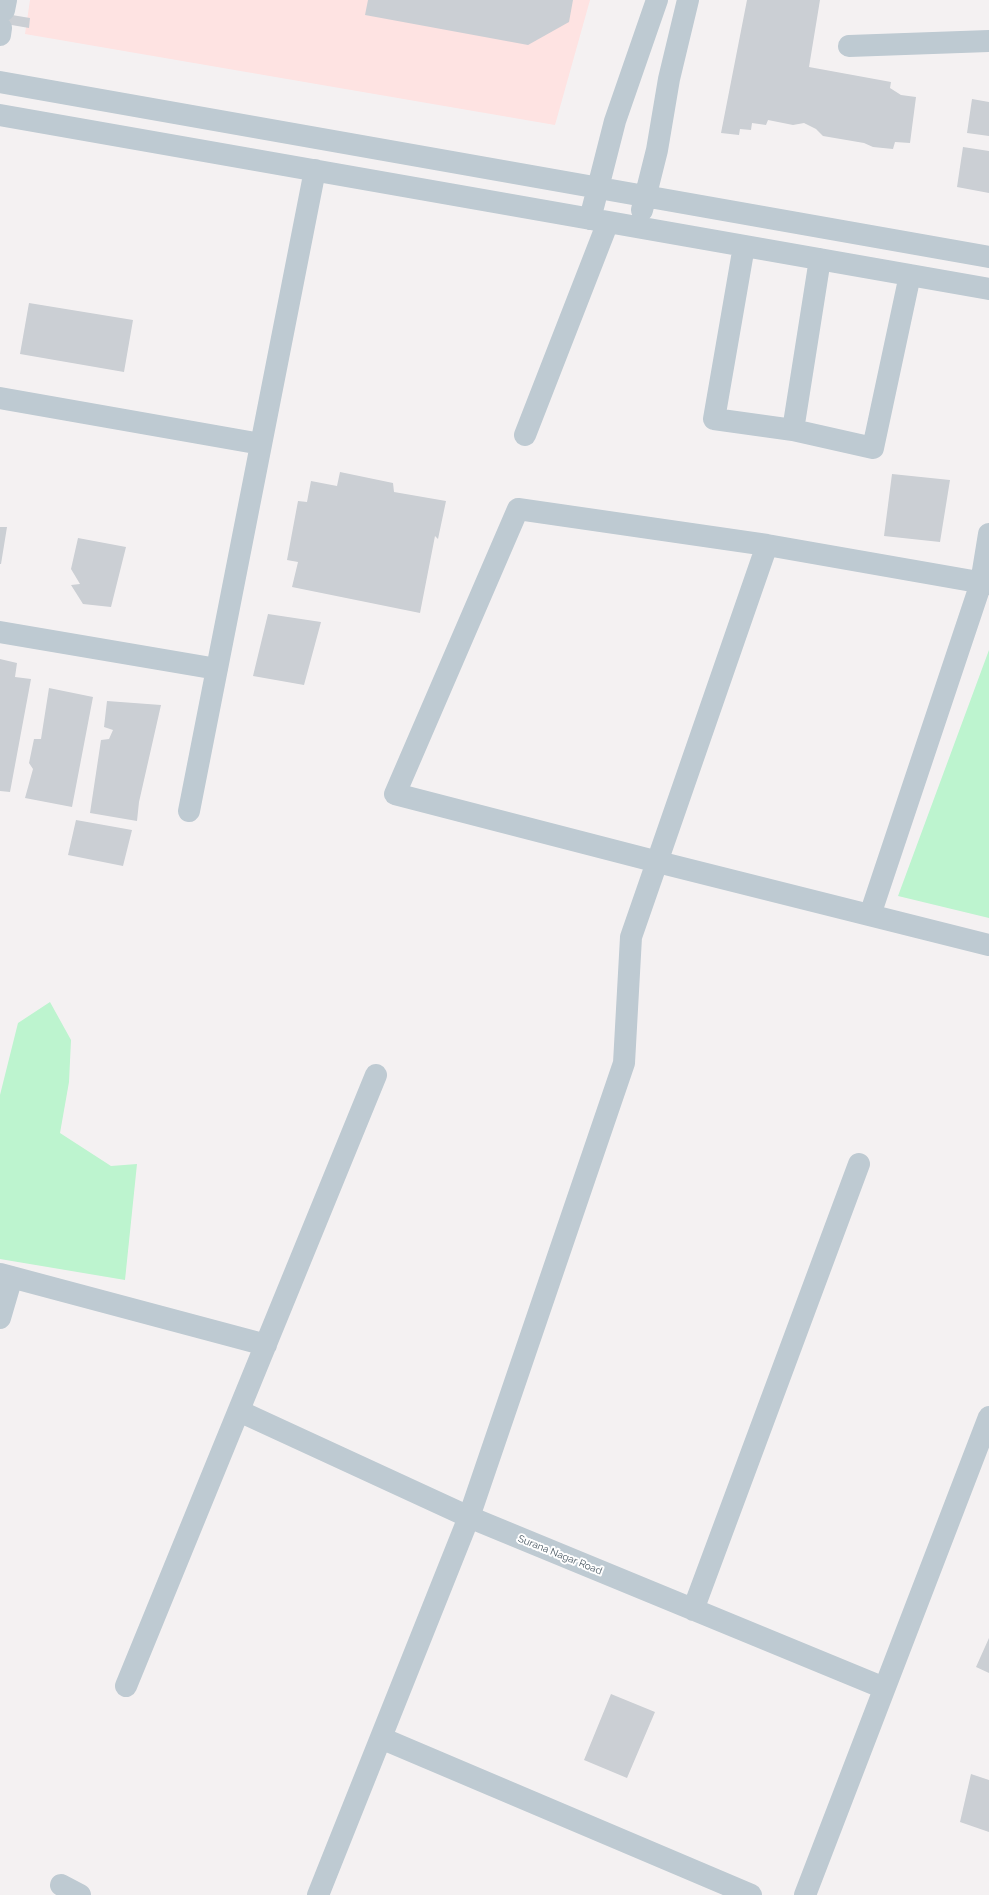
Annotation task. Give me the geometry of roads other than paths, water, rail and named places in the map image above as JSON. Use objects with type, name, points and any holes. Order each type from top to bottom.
[{"type":"street","points":[[525,435],[599,221],[598,188],[615,121],[657,0]]},
{"type":"street","points":[[637,227],[657,150],[669,79],[688,0]]},
{"type":"street","points":[[849,46],[989,41]]},
{"type":"street","points":[[0,82],[989,257]]},
{"type":"street","points":[[0,115],[989,289]]},
{"type":"street","points":[[189,812],[315,170]]},
{"type":"street","points":[[744,246],[714,419],[793,430],[873,448],[910,275]]},
{"type":"street","points":[[793,430],[820,259]]},
{"type":"street","points":[[0,398],[261,444]]},
{"type":"street","points":[[985,583],[768,545],[518,509],[395,794],[989,945]]},
{"type":"street","points":[[870,915],[985,583],[989,534]]},
{"type":"street","points":[[318,1895],[469,1517],[624,1063],[632,937],[768,545]]},
{"type":"street","points":[[0,632],[217,670]]},
{"type":"street","points":[[126,1686],[376,1075]]},
{"type":"street","points":[[693,1610],[860,1164]]},
{"type":"street","points":[[0,1318],[6,1276],[266,1345]]},
{"type":"street","name":"Surana Nagar Road","points":[[239,1411],[469,1517],[884,1688]]},
{"type":"street","points":[[805,1895],[989,1417]]},
{"type":"street","points":[[381,1738],[751,1895]]}]
